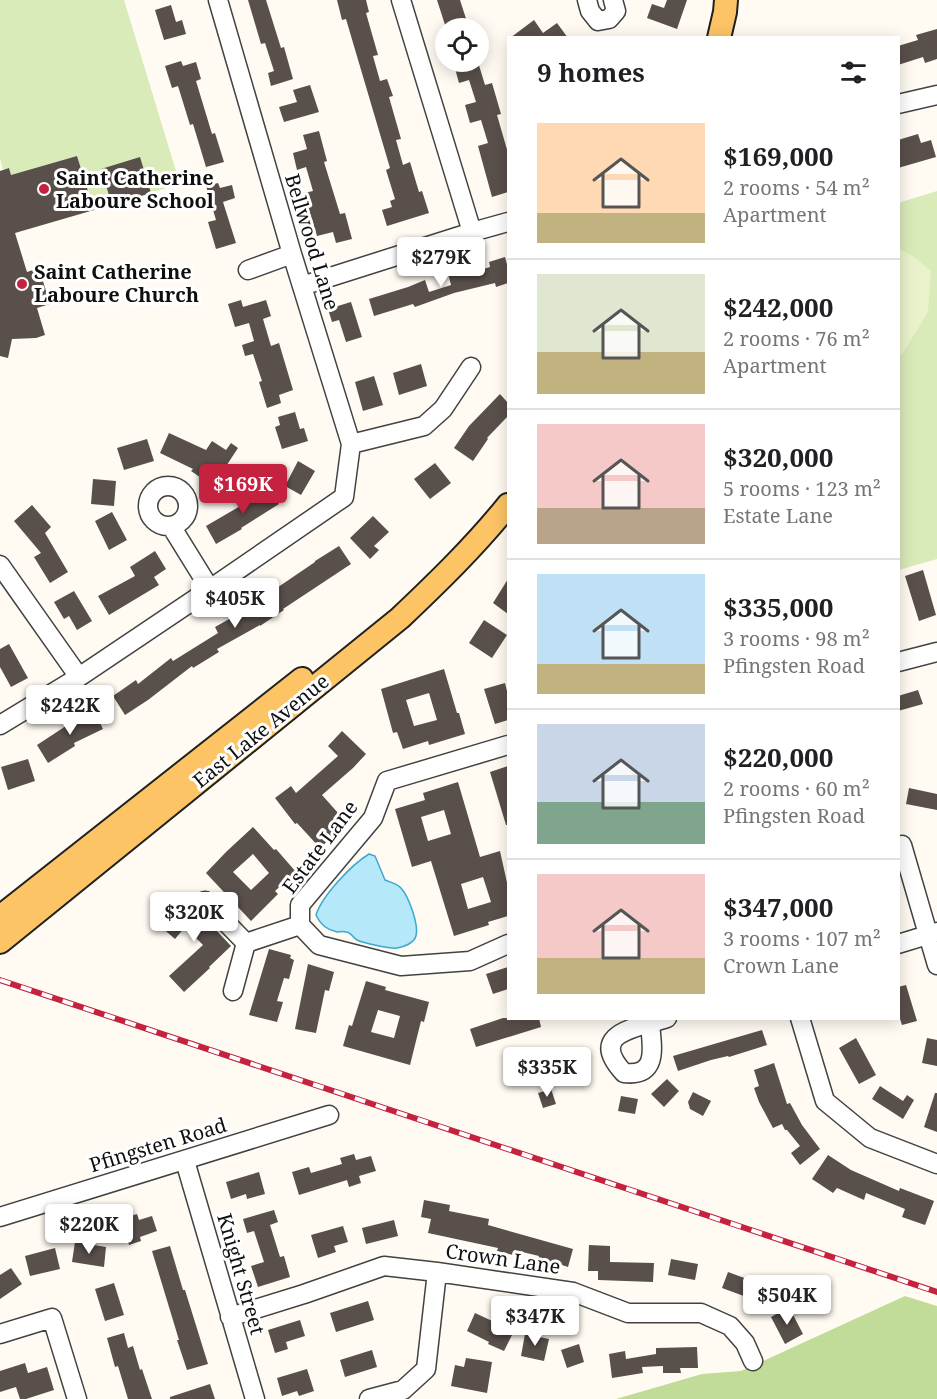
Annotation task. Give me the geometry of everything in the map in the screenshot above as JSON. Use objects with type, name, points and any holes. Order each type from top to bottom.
[{"type":"main road","points":[[719,36],[726,0]]},
{"type":"main road","points":[[734,36],[740,0]]},
{"type":"main road","name":"East Lake Avenue","points":[[0,917],[373,623],[435,565],[507,487]]},
{"type":"main road","name":"East Lake Avenue","points":[[0,942],[400,618],[441,578],[507,506]]},
{"type":"street","name":"Bellwood Lane","points":[[210,590],[344,498],[351,444],[292,254],[218,0]]},
{"type":"street","points":[[401,0],[472,232]]},
{"type":"street","points":[[587,0],[590,11],[598,21],[609,19],[616,11],[613,0]]},
{"type":"street","points":[[900,104],[937,95]]},
{"type":"street","points":[[302,286],[507,222]]},
{"type":"street","points":[[248,270],[292,254]]},
{"type":"street","points":[[351,444],[424,426],[443,409],[471,367]]},
{"type":"street","points":[[0,725],[79,677],[210,590],[171,526]]},
{"type":"street","points":[[0,565],[79,677]]},
{"type":"street","points":[[900,661],[937,652]]},
{"type":"street","name":"Estate Lane","points":[[507,745],[387,781],[373,818],[300,905],[300,925],[319,945],[401,966],[470,961],[507,944]]},
{"type":"street","points":[[902,845],[932,933],[937,965]]},
{"type":"street","points":[[205,902],[246,943],[232,991]]},
{"type":"street","name":"Estate Lane","points":[[246,943],[300,925]]},
{"type":"street","points":[[900,943],[932,933]]},
{"type":"street","points":[[801,1020],[825,1101],[870,1138],[937,1164]]},
{"type":"street","name":"Pfingsten Road","points":[[0,1218],[329,1116]]},
{"type":"street","name":"Knight Street","points":[[185,1161],[255,1399]]},
{"type":"street","name":"Crown Lane","points":[[230,1317],[384,1266],[573,1292],[628,1313],[701,1313],[730,1326],[745,1343],[753,1361]]},
{"type":"street","points":[[369,1399],[403,1390],[426,1368],[437,1272]]},
{"type":"street","points":[[0,1334],[52,1318],[77,1399]]},
{"type":"green space","points":[[0,0],[124,0],[180,184],[94,210],[77,156],[11,175],[9,168],[3,170],[0,159]]},
{"type":"green space","points":[[937,191],[937,559],[900,570],[900,202]]},
{"type":"green space","points":[[900,249],[931,271],[928,312],[900,354]]},
{"type":"green space","points":[[905,1296],[937,1306],[937,1399],[616,1399],[702,1374],[741,1371]]},
{"type":"water","points":[[369,854],[375,856],[385,880],[400,887],[410,904],[417,931],[415,938],[406,946],[394,948],[360,941],[348,932],[337,932],[327,928],[316,915],[324,899],[338,882]]},
{"type":"building","points":[[248,0],[266,0],[281,48],[284,47],[293,79],[271,86],[268,73],[274,71],[265,43],[261,44]]},
{"type":"building","points":[[337,0],[366,0],[369,12],[366,13],[378,55],[373,56],[380,81],[387,79],[393,96],[389,97],[401,139],[396,140],[403,165],[410,162],[419,192],[422,191],[429,213],[387,226],[382,210],[392,207],[390,201],[395,199],[386,170],[390,168],[346,19],[342,20]]},
{"type":"building","points":[[437,0],[460,0],[466,18],[443,18]]},
{"type":"building","points":[[667,0],[687,0],[677,29],[647,18],[652,4],[664,8]]},
{"type":"building","points":[[171,5],[176,22],[182,20],[186,34],[164,40],[155,10]]},
{"type":"building","points":[[534,20],[543,33],[557,23],[567,36],[513,36]]},
{"type":"building","points":[[937,29],[937,59],[925,63],[923,57],[900,64],[900,45],[918,40],[916,35]]},
{"type":"building","points":[[181,61],[183,66],[196,62],[201,79],[196,81],[212,134],[215,133],[224,162],[206,167],[178,86],[172,88],[165,66]]},
{"type":"building","points":[[456,72],[481,72],[485,85],[492,83],[501,114],[497,115],[507,150],[507,192],[492,197],[478,146],[488,143],[481,120],[470,123],[465,105],[476,102],[469,80],[459,83]]},
{"type":"building","points":[[310,85],[319,112],[284,122],[279,107],[297,102],[293,90]]},
{"type":"building","points":[[319,131],[327,161],[324,162],[340,214],[345,213],[352,239],[336,243],[333,232],[317,236],[304,193],[313,191],[306,167],[297,170],[293,153],[307,149],[303,135]]},
{"type":"building","points":[[918,134],[921,143],[931,140],[936,157],[900,167],[900,139]]},
{"type":"building","points":[[77,156],[94,210],[15,233],[27,272],[39,268],[50,304],[37,308],[45,335],[36,338],[12,339],[8,358],[0,356],[0,171],[9,168],[11,175]]},
{"type":"building","points":[[140,157],[151,193],[112,205],[101,169]]},
{"type":"building","points":[[218,183],[220,188],[232,185],[235,198],[223,202],[236,243],[216,249],[208,222],[216,220],[206,186]]},
{"type":"building","points":[[505,257],[507,283],[496,287],[495,283],[454,293],[415,307],[413,304],[374,316],[369,299],[425,280],[429,292],[451,285],[448,273],[457,270],[459,276],[490,267],[489,262]]},
{"type":"building","points":[[241,300],[243,307],[266,300],[271,316],[263,319],[271,346],[279,343],[293,390],[279,395],[281,403],[267,408],[259,382],[262,381],[253,354],[245,356],[242,345],[254,341],[249,323],[235,327],[228,304]]},
{"type":"building","points":[[351,302],[362,337],[346,342],[339,320],[332,322],[328,309]]},
{"type":"building","points":[[421,364],[427,386],[399,395],[393,373]]},
{"type":"building","points":[[374,376],[383,405],[363,411],[355,382]]},
{"type":"building","points":[[500,394],[507,402],[507,417],[487,438],[473,461],[454,448],[469,426]]},
{"type":"building","points":[[295,412],[300,429],[304,428],[308,441],[282,449],[275,427],[280,425],[278,417]]},
{"type":"building","points":[[169,433],[206,450],[212,441],[226,450],[231,443],[238,448],[213,486],[191,471],[193,469],[160,453]]},
{"type":"building","points":[[147,439],[154,461],[124,470],[117,448]]},
{"type":"building","points":[[298,461],[315,471],[301,495],[285,486]]},
{"type":"building","points":[[435,463],[451,483],[430,499],[414,479]]},
{"type":"building","points":[[93,479],[116,481],[114,506],[91,504]]},
{"type":"building","points":[[267,486],[279,504],[216,544],[206,526],[242,505],[241,503]]},
{"type":"building","points":[[32,505],[51,527],[45,533],[68,572],[50,583],[34,557],[41,553],[14,521]]},
{"type":"building","points":[[112,512],[127,540],[109,550],[95,521]]},
{"type":"building","points":[[373,516],[389,532],[374,546],[379,550],[370,559],[350,538]]},
{"type":"building","points":[[339,546],[351,564],[260,626],[217,649],[219,652],[193,668],[192,666],[125,715],[113,696],[136,680],[138,684],[171,658],[173,661],[218,633],[215,627],[240,613]]},
{"type":"building","points":[[155,551],[166,569],[154,577],[159,585],[109,615],[98,596],[135,576],[130,567]]},
{"type":"building","points":[[923,570],[936,615],[919,621],[905,576]]},
{"type":"building","points":[[507,581],[507,613],[493,603]]},
{"type":"building","points":[[74,591],[92,621],[77,630],[69,616],[64,619],[54,602]]},
{"type":"building","points":[[484,620],[507,635],[492,658],[469,643]]},
{"type":"building","points":[[9,644],[28,678],[11,687],[0,667],[0,649]]},
{"type":"building","points":[[444,669],[465,734],[429,745],[428,741],[403,749],[397,732],[393,733],[381,689]],"holes":[[[429,693],[437,720],[414,726],[406,700]]]},
{"type":"building","points":[[505,683],[507,720],[495,724],[484,689]]},
{"type":"building","points":[[918,690],[923,704],[900,710],[900,695]]},
{"type":"building","points":[[94,711],[103,729],[74,743],[75,746],[48,763],[37,745],[75,720]]},
{"type":"building","points":[[342,731],[366,754],[322,795],[347,823],[320,848],[297,823],[295,824],[275,798],[291,786],[296,793],[338,756],[328,746]]},
{"type":"building","points":[[28,759],[35,781],[8,790],[1,767]]},
{"type":"building","points":[[507,766],[507,825],[506,825],[490,772]]},
{"type":"building","points":[[458,782],[480,857],[500,851],[507,882],[507,916],[488,922],[489,925],[454,936],[431,861],[412,867],[395,809],[425,800],[423,793]],"holes":[[[444,810],[451,834],[428,841],[421,817]],[[483,877],[491,902],[468,909],[461,884]]]},
{"type":"building","points":[[909,788],[937,794],[937,810],[906,804]]},
{"type":"building","points":[[253,827],[296,872],[275,891],[278,894],[251,921],[206,873]],"holes":[[[253,854],[269,873],[251,890],[233,872]]]},
{"type":"building","points":[[184,898],[231,946],[184,992],[169,976],[203,945],[185,927],[175,939],[160,926]]},
{"type":"building","points":[[269,949],[291,955],[290,958],[294,960],[289,979],[284,978],[277,1001],[283,1002],[277,1022],[249,1015]]},
{"type":"building","points":[[308,964],[334,972],[329,991],[325,990],[316,1033],[295,1029]]},
{"type":"building","points":[[507,967],[507,989],[493,994],[486,974]]},
{"type":"building","points":[[366,981],[386,987],[385,990],[429,1002],[424,1022],[421,1021],[410,1065],[343,1046],[349,1025],[352,1026]],"holes":[[[378,1010],[400,1016],[394,1038],[371,1032]]]},
{"type":"building","points":[[906,985],[917,1021],[902,1025],[900,1019],[900,986]]},
{"type":"building","points":[[503,1018],[539,1020],[541,1027],[476,1047],[470,1029]]},
{"type":"building","points":[[762,1030],[767,1045],[678,1071],[673,1056]]},
{"type":"building","points":[[856,1038],[876,1075],[859,1084],[839,1048]]},
{"type":"building","points":[[927,1038],[937,1040],[937,1066],[922,1063]]},
{"type":"building","points":[[774,1063],[787,1104],[790,1103],[802,1125],[820,1149],[800,1165],[791,1153],[800,1146],[782,1124],[773,1128],[754,1088],[759,1086],[754,1070]]},
{"type":"building","points":[[667,1079],[679,1091],[664,1107],[651,1094]]},
{"type":"building","points":[[880,1086],[903,1101],[907,1095],[914,1100],[903,1119],[872,1099]]},
{"type":"building","points":[[551,1089],[556,1104],[543,1108],[538,1093]]},
{"type":"building","points":[[693,1092],[711,1101],[703,1116],[690,1109],[688,1102]]},
{"type":"building","points":[[935,1093],[937,1093],[937,1132],[924,1127]]},
{"type":"building","points":[[621,1096],[638,1099],[635,1114],[618,1111]]},
{"type":"building","points":[[354,1154],[356,1160],[371,1156],[376,1171],[359,1176],[361,1183],[349,1187],[347,1180],[299,1195],[292,1172],[309,1167],[311,1173],[342,1164],[340,1158]]},
{"type":"building","points":[[828,1155],[851,1170],[899,1191],[900,1188],[934,1201],[925,1225],[902,1217],[905,1209],[866,1193],[864,1200],[837,1188],[833,1193],[812,1179]]},
{"type":"building","points":[[259,1172],[265,1194],[247,1199],[246,1194],[231,1199],[226,1182]]},
{"type":"building","points":[[424,1200],[450,1205],[449,1211],[489,1219],[488,1225],[573,1249],[568,1267],[556,1263],[555,1267],[537,1262],[539,1256],[514,1250],[513,1255],[497,1251],[498,1248],[428,1233],[431,1219],[421,1217]]},
{"type":"building","points":[[274,1210],[278,1222],[270,1225],[280,1257],[284,1256],[290,1277],[258,1287],[251,1266],[264,1262],[254,1231],[247,1233],[243,1219]]},
{"type":"building","points":[[137,1214],[139,1220],[152,1216],[157,1231],[140,1237],[141,1241],[129,1245],[121,1219]]},
{"type":"building","points":[[394,1220],[398,1236],[366,1244],[362,1228]]},
{"type":"building","points":[[343,1226],[348,1242],[334,1246],[336,1252],[318,1258],[311,1235]]},
{"type":"building","points":[[75,1242],[106,1247],[104,1267],[72,1262]]},
{"type":"building","points":[[589,1245],[610,1246],[610,1262],[654,1263],[653,1282],[598,1280],[598,1271],[588,1271]]},
{"type":"building","points":[[170,1246],[208,1364],[187,1370],[152,1251]]},
{"type":"building","points":[[55,1248],[60,1269],[30,1276],[25,1256]]},
{"type":"building","points":[[671,1259],[698,1264],[695,1280],[668,1275]]},
{"type":"building","points":[[11,1268],[22,1284],[0,1299],[0,1275]]},
{"type":"building","points":[[728,1272],[758,1283],[752,1299],[722,1288]]},
{"type":"building","points":[[114,1283],[124,1315],[105,1321],[95,1289]]},
{"type":"building","points":[[368,1301],[374,1320],[336,1332],[330,1313]]},
{"type":"building","points":[[789,1307],[803,1334],[785,1344],[771,1317]]},
{"type":"building","points":[[475,1313],[514,1331],[504,1351],[467,1331]]},
{"type":"building","points":[[300,1320],[305,1336],[286,1342],[288,1349],[275,1353],[268,1330]]},
{"type":"building","points":[[124,1333],[128,1348],[133,1346],[152,1399],[128,1399],[118,1366],[115,1367],[107,1338]]},
{"type":"building","points":[[525,1334],[549,1339],[544,1361],[521,1356]]},
{"type":"building","points":[[579,1344],[584,1362],[567,1368],[561,1350]]},
{"type":"building","points":[[697,1347],[698,1368],[680,1368],[681,1373],[663,1373],[663,1366],[642,1367],[643,1373],[612,1378],[609,1354],[625,1351],[626,1359],[656,1354],[656,1348]]},
{"type":"building","points":[[372,1350],[377,1367],[345,1377],[340,1360]]},
{"type":"building","points":[[466,1358],[492,1362],[487,1393],[451,1386],[455,1365],[464,1367]]},
{"type":"building","points":[[25,1363],[28,1373],[47,1367],[54,1390],[26,1399],[20,1399],[16,1387],[0,1392],[0,1371]]},
{"type":"building","points":[[307,1369],[314,1391],[299,1396],[297,1391],[282,1396],[277,1378]]},
{"type":"building","points":[[210,1384],[215,1399],[170,1399],[170,1397]]},
{"type":"railway","points":[[0,980],[937,1292]]},
{"type":"place","name":"Saint Catherine Laboure School","points":[[44,189]]},
{"type":"place","name":"Saint Catherine Laboure Church","points":[[22,284]]}]
